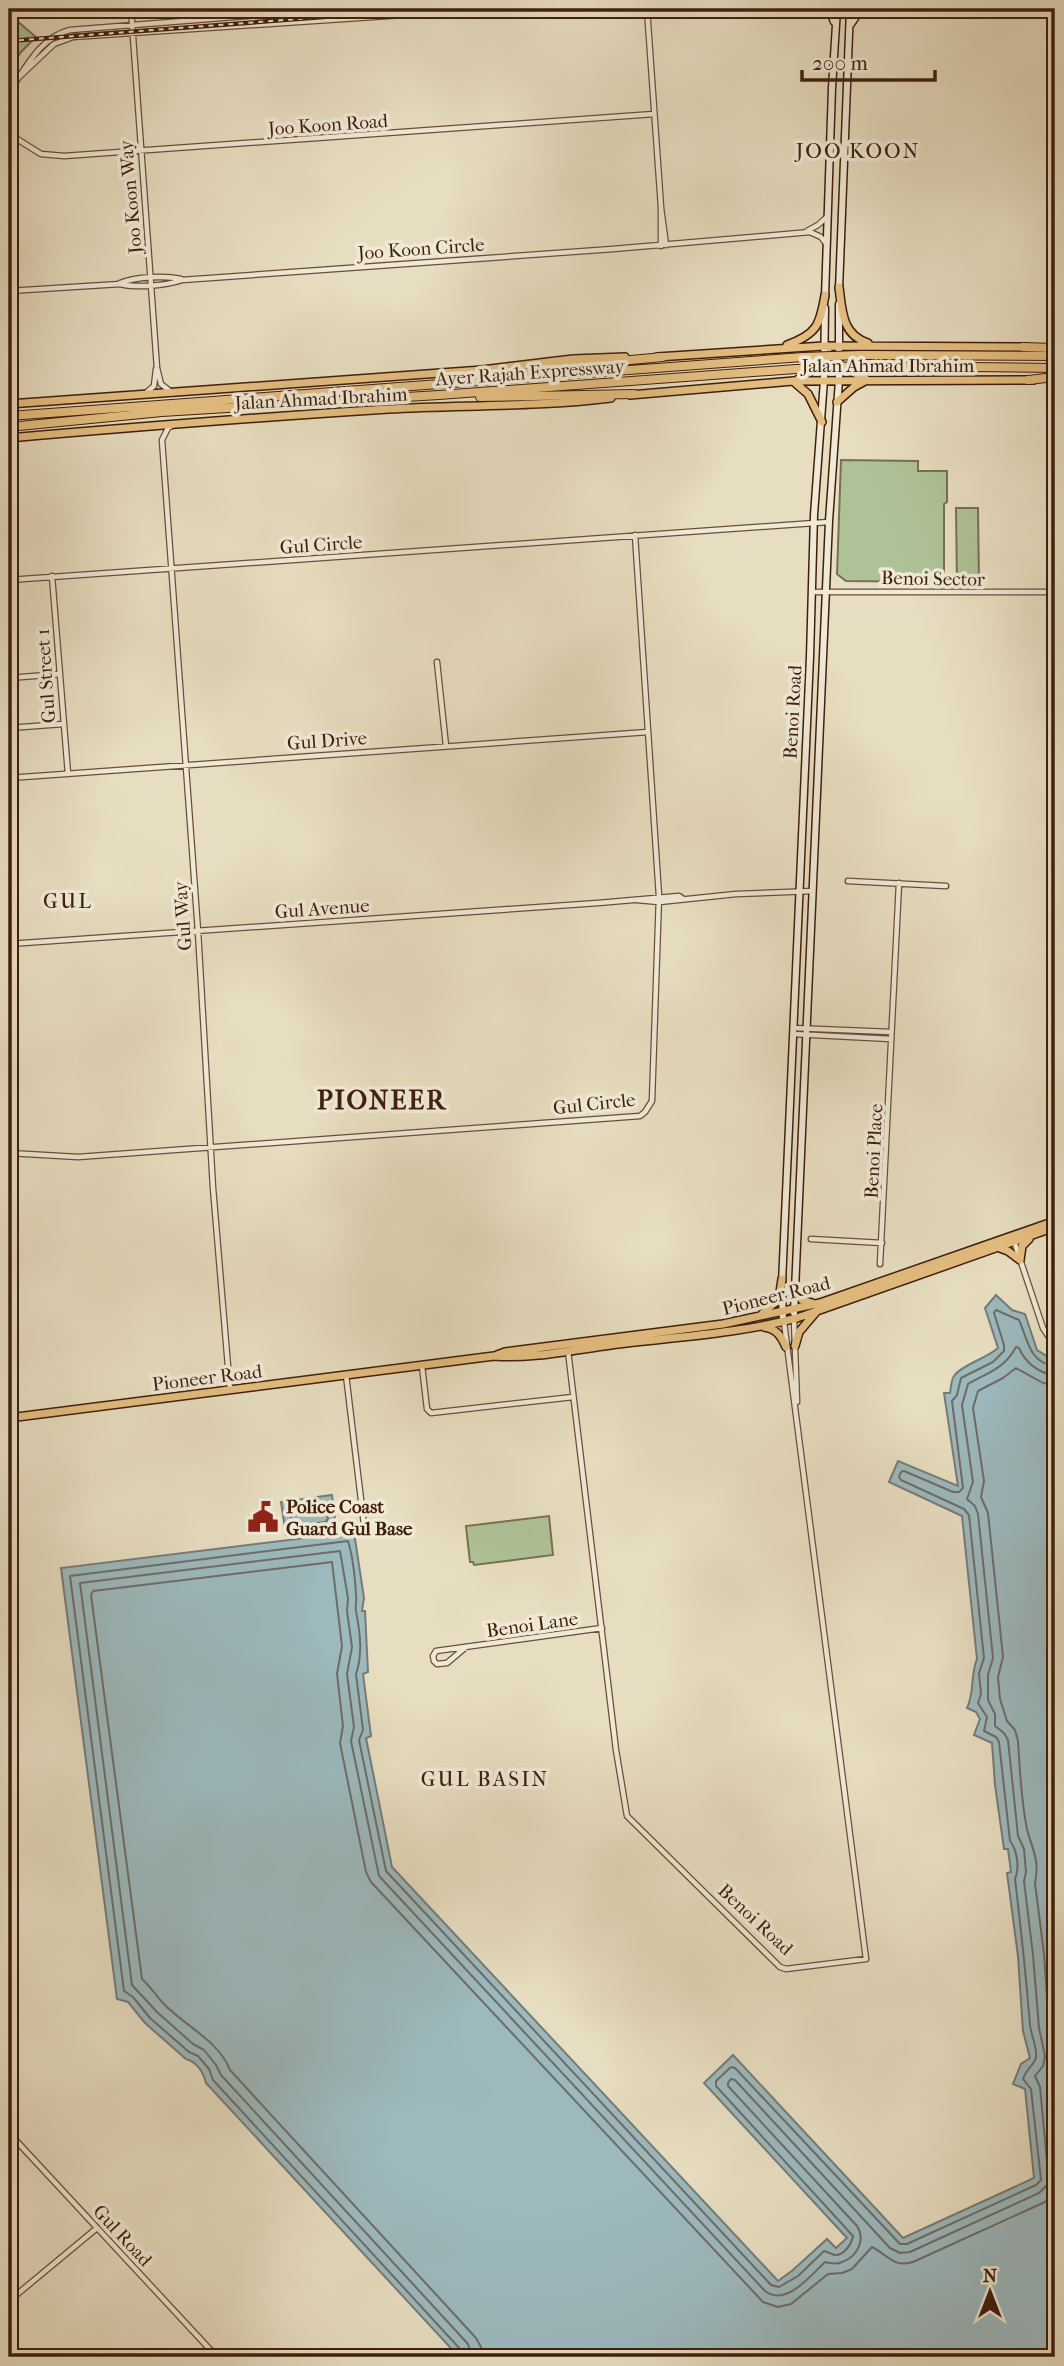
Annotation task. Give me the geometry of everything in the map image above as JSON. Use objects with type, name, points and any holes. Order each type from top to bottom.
[{"type":"highway","points":[[1023,347],[1055,347]]},
{"type":"highway","name":"Ayer Rajah Expressway","points":[[9,416],[803,357],[1055,356]]},
{"type":"highway","points":[[494,379],[577,365],[663,357]]},
{"type":"highway","name":"Ayer Rajah Expressway","points":[[9,427],[162,412],[796,369],[860,366],[1055,368]]},
{"type":"highway","points":[[1028,380],[1055,379]]},
{"type":"highway","points":[[439,395],[505,398],[634,394]]},
{"type":"highway","points":[[9,410],[92,409]]},
{"type":"main road","points":[[829,9],[835,34]]},
{"type":"main road","name":"Benoi Road","points":[[794,1319],[829,522],[839,380],[832,359],[825,295],[836,9]]},
{"type":"main road","name":"Benoi Road","points":[[783,1321],[782,1279],[814,523],[824,380],[832,359],[839,287],[850,9]]},
{"type":"main road","points":[[849,29],[861,9]]},
{"type":"main road","points":[[839,287],[845,326],[860,341],[875,346]]},
{"type":"main road","points":[[776,349],[814,331],[820,320],[825,295]]},
{"type":"main road","name":"Jalan Ahmad Ibrahim","points":[[9,404],[482,369],[573,359],[663,357],[804,347],[832,359],[863,346],[1023,347]]},
{"type":"main road","points":[[822,422],[808,394],[793,381],[832,359],[868,379]]},
{"type":"main road","points":[[837,402],[868,379]]},
{"type":"main road","name":"Jalan Ahmad Ibrahim","points":[[9,438],[379,410],[562,402],[793,381],[1028,380]]},
{"type":"main road","name":"Pioneer Road","points":[[983,1250],[999,1248],[1055,1221]]},
{"type":"main road","name":"Pioneer Road","points":[[9,1418],[422,1366],[506,1352],[756,1326],[794,1319],[983,1250],[1055,1227]]},
{"type":"main road","points":[[999,1248],[1020,1260],[1022,1246],[1033,1236]]},
{"type":"main road","name":"Pioneer Road","points":[[567,1347],[723,1324],[782,1312],[820,1303],[969,1255]]},
{"type":"main road","points":[[755,1318],[779,1299],[782,1279]]},
{"type":"main road","points":[[794,1286],[802,1300],[820,1303]]},
{"type":"main road","points":[[756,1326],[776,1331],[791,1346],[816,1311]]},
{"type":"street","name":"Joo Koon Way","points":[[131,9],[157,368]]},
{"type":"street","points":[[9,92],[42,46],[58,34],[75,29],[336,9]]},
{"type":"street","points":[[18,78],[59,41],[85,36],[492,9]]},
{"type":"street","points":[[647,9],[663,246]]},
{"type":"street","name":"Joo Koon Road","points":[[9,134],[33,150],[51,156],[654,114]]},
{"type":"street","points":[[803,233],[818,225],[828,215]]},
{"type":"street","points":[[803,233],[818,235],[827,246]]},
{"type":"street","name":"Joo Koon Circle","points":[[9,291],[127,285],[150,281],[174,282],[182,279],[663,246],[803,233]]},
{"type":"street","points":[[157,368],[163,388],[174,392]]},
{"type":"street","points":[[143,394],[154,386],[157,368]]},
{"type":"street","points":[[145,426],[157,433],[162,440],[168,428],[176,424]]},
{"type":"street","name":"Gul Way","points":[[162,440],[230,1391]]},
{"type":"street","name":"Gul Circle","points":[[9,580],[829,522]]},
{"type":"street","name":"Gul Circle","points":[[9,1153],[78,1157],[640,1116],[650,1107],[659,899],[635,536]]},
{"type":"street","name":"Gul Street 1","points":[[52,576],[68,775]]},
{"type":"street","name":"Benoi Sector","points":[[811,592],[1055,592]]},
{"type":"street","points":[[438,662],[446,746]]},
{"type":"street","points":[[9,678],[59,674]]},
{"type":"street","points":[[9,728],[63,724]]},
{"type":"street","name":"Gul Drive","points":[[9,778],[648,732]]},
{"type":"street","points":[[848,881],[946,886]]},
{"type":"street","name":"Benoi Place","points":[[880,1264],[898,883]]},
{"type":"street","name":"Gul Avenue","points":[[9,944],[679,896],[682,898],[813,891]]},
{"type":"street","points":[[793,1031],[891,1035]]},
{"type":"street","points":[[811,1239],[882,1243]]},
{"type":"street","points":[[1014,1240],[1043,1328],[1055,1346]]},
{"type":"street","name":"Benoi Road","points":[[567,1347],[627,1816],[780,1967],[786,1969],[866,1959],[797,1417],[791,1346],[794,1319]]},
{"type":"street","name":"Benoi Road","points":[[783,1321],[791,1346]]},
{"type":"street","points":[[422,1366],[427,1409],[433,1413],[573,1397]]},
{"type":"street","points":[[346,1375],[365,1533]]},
{"type":"street","name":"Benoi Lane","points":[[466,1647],[446,1663],[437,1664],[434,1661],[436,1651],[602,1628]]},
{"type":"street","name":"Gul Road","points":[[9,2133],[216,2357]]},
{"type":"street","points":[[9,2301],[97,2228]]},
{"type":"green space","points":[[9,14],[36,37],[21,52],[9,70]]},
{"type":"green space","points":[[841,460],[918,461],[918,471],[947,471],[944,574],[941,582],[846,581],[837,574]]},
{"type":"green space","points":[[956,508],[978,508],[979,583],[957,583]]},
{"type":"green space","points":[[549,1516],[553,1555],[474,1565],[470,1562],[466,1526]]},
{"type":"water","points":[[996,1295],[1012,1310],[1025,1314],[1037,1350],[1055,1361],[1055,2357],[459,2357],[206,2083],[196,2065],[145,2023],[128,2002],[117,1999],[61,1568],[354,1532],[364,1598],[362,1611],[365,1611],[368,1672],[363,1674],[371,1736],[366,1738],[392,1867],[778,2281],[827,2239],[836,2248],[847,2238],[704,2083],[733,2055],[903,2238],[1034,2178],[1025,2089],[1013,2084],[1021,2064],[1030,2058],[1023,2031],[1018,1956],[1007,1873],[1011,1872],[1008,1849],[1004,1849],[992,1743],[974,1735],[980,1719],[976,1712],[967,1708],[977,1659],[962,1516],[889,1482],[898,1461],[958,1486],[944,1393],[950,1393],[952,1380],[957,1372],[998,1348],[985,1308]]},
{"type":"water","points":[[332,1495],[336,1528],[286,1535],[281,1502]]},
{"type":"railway","points":[[9,41],[429,9]]},
{"type":"place","name":"Police Coast Guard Gul Base","points":[[263,1517]]},
{"type":"district","name":"JOO KOON","points":[[858,151]]},
{"type":"district","name":"GUL","points":[[68,901]]},
{"type":"district","name":"PIONEER","points":[[382,1100]]},
{"type":"district","name":"GUL BASIN","points":[[485,1779]]}]
